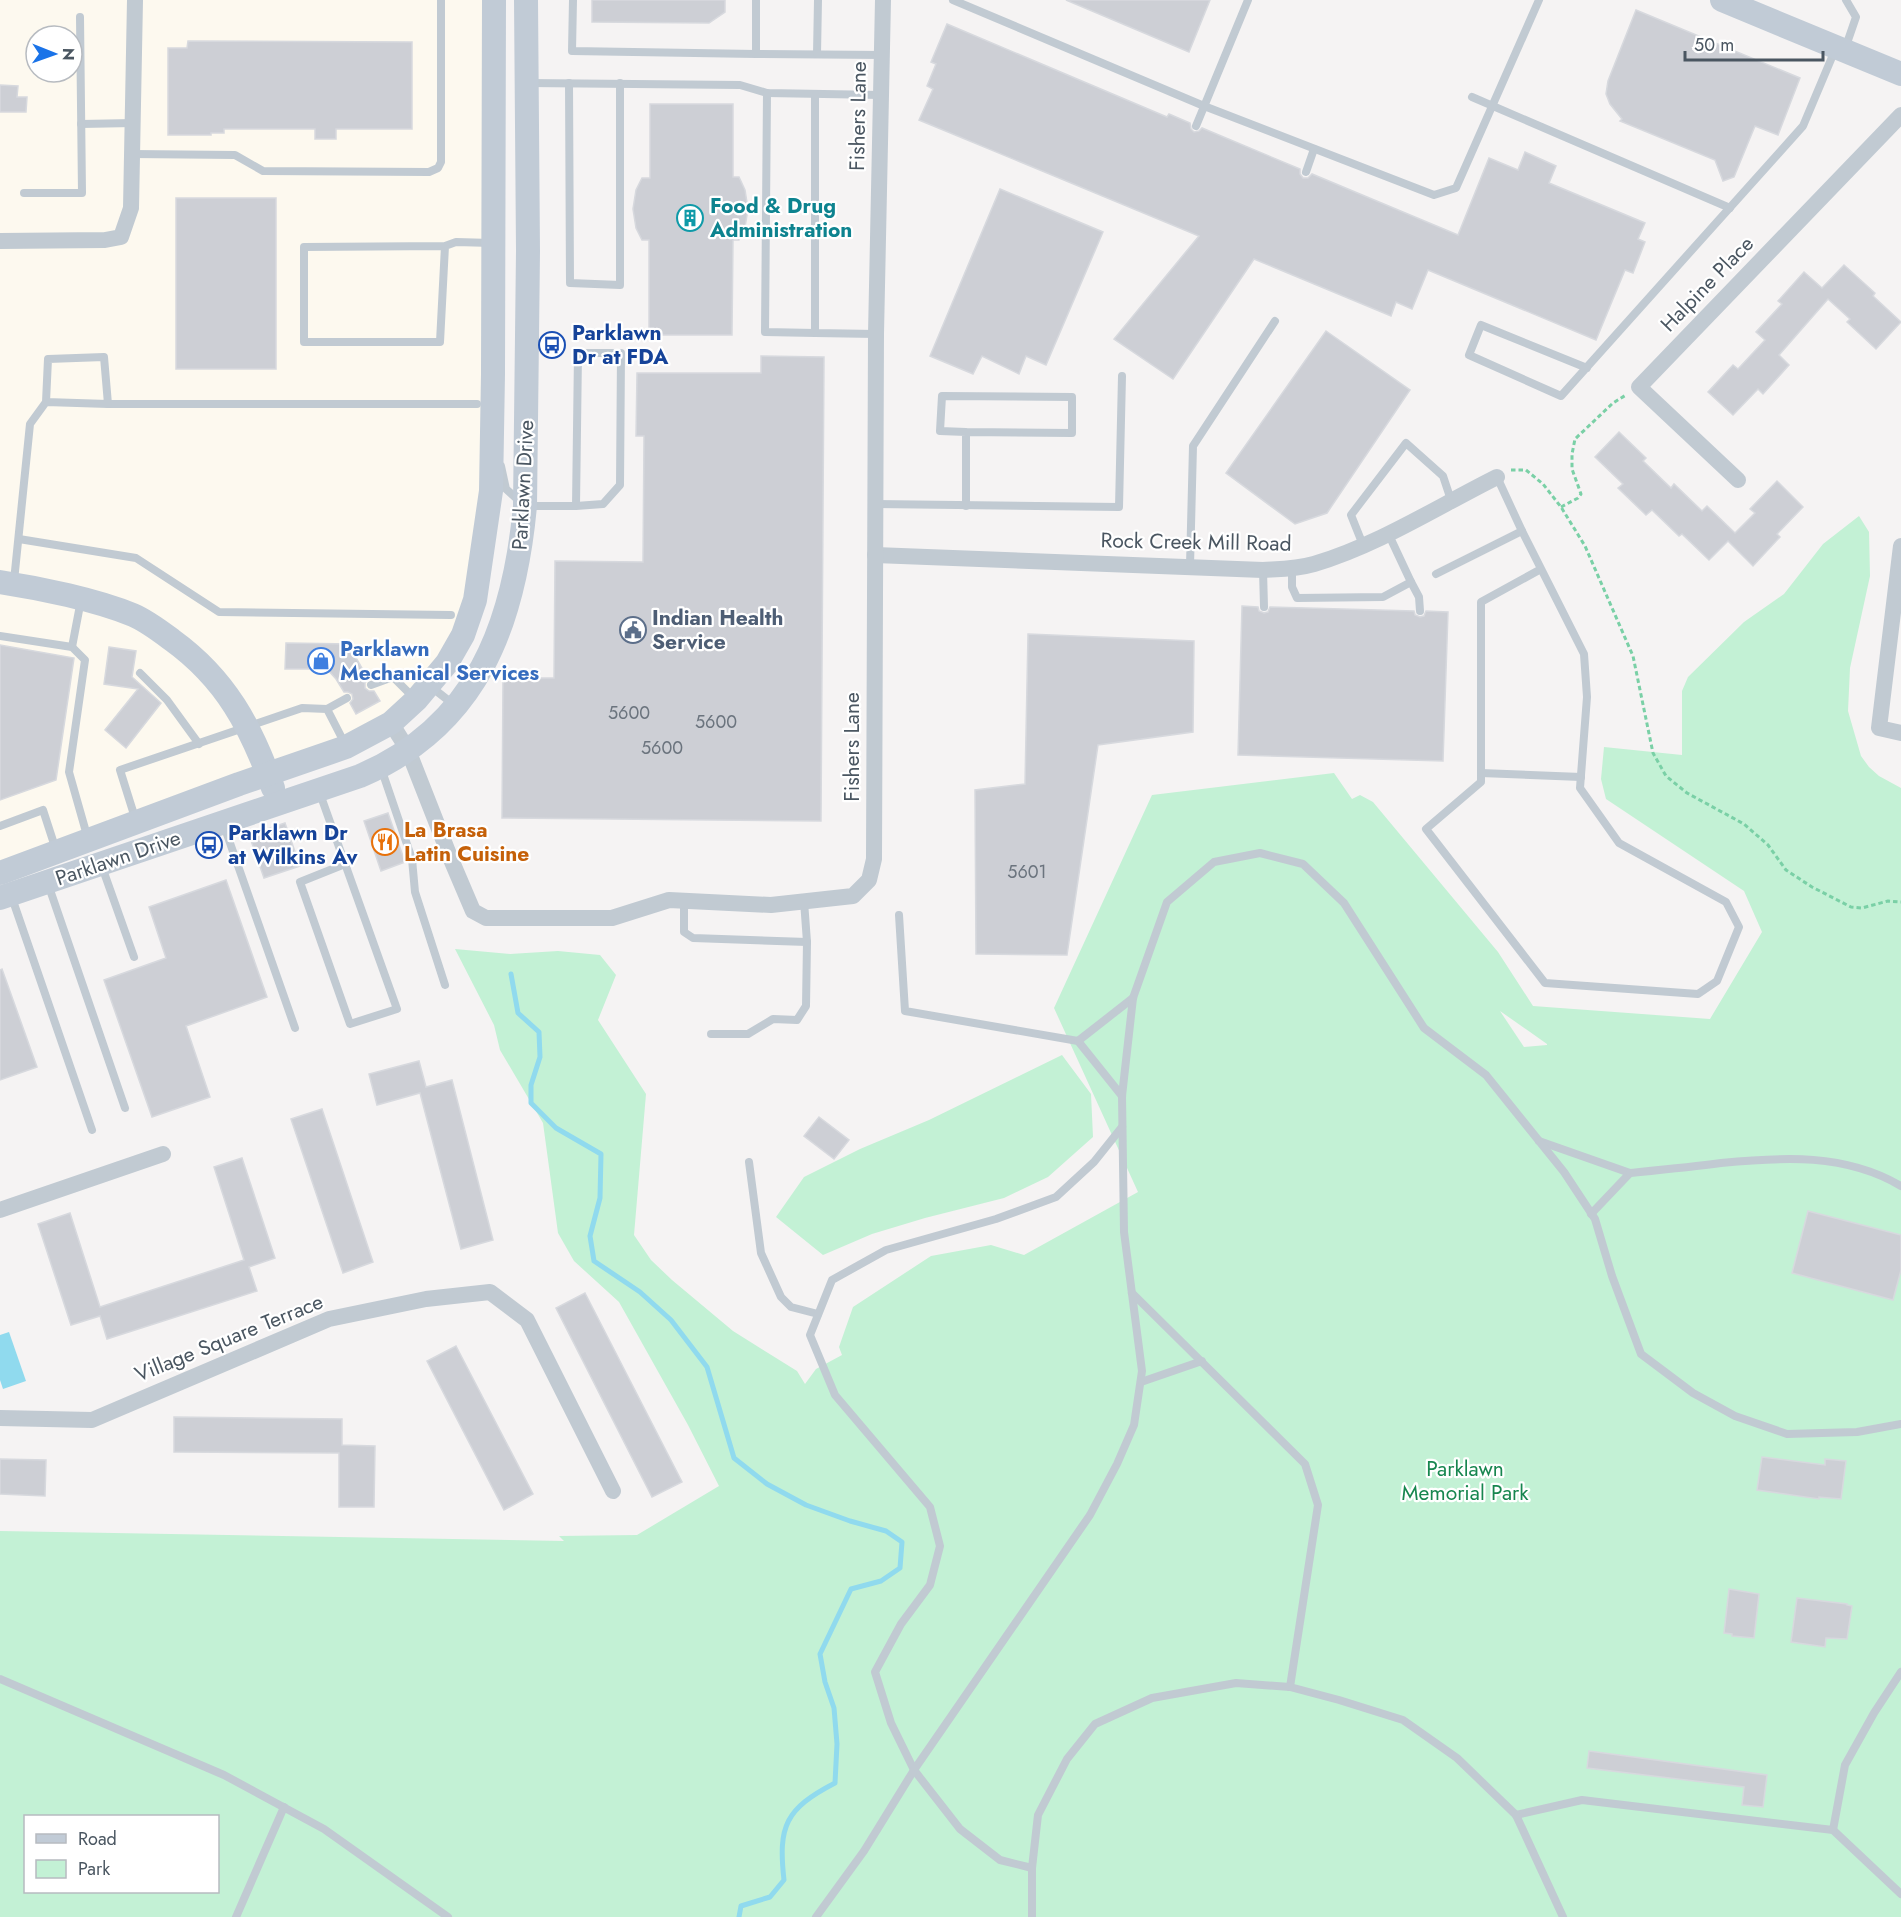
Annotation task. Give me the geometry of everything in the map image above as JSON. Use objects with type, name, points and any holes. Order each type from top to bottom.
[{"type":"main road","name":"Parklawn Drive","points":[[0,873],[136,821],[346,747],[391,723],[447,663],[463,635],[476,600],[490,491],[493,424],[494,0]]},
{"type":"main road","name":"Parklawn Drive","points":[[6,896],[279,804],[381,767],[408,750],[435,728],[456,706],[476,679],[498,638],[513,588],[522,542],[525,506],[528,251],[526,0]]},
{"type":"main road","points":[[1722,0],[1901,74]]},
{"type":"main road","points":[[7,584],[81,600],[135,616],[196,657],[229,696],[248,727],[279,804]]},
{"type":"street","points":[[0,241],[105,240],[122,237],[131,208],[135,0]]},
{"type":"street","name":"Fishers Lane","points":[[391,723],[408,750],[473,911],[486,918],[612,918],[669,900],[771,905],[804,902],[853,896],[868,880],[874,859],[876,334],[883,0]]},
{"type":"street","name":"Halpine Place","points":[[1639,387],[1901,115]]},
{"type":"street","points":[[1639,387],[1738,480]]},
{"type":"street","name":"Rock Creek Mill Road","points":[[875,555],[1263,570],[1292,568],[1312,565],[1363,545],[1497,477]]},
{"type":"street","points":[[1901,546],[1879,728],[1901,733]]},
{"type":"street","points":[[0,1210],[163,1154]]},
{"type":"street","name":"Village Square Terrace","points":[[0,1418],[92,1420],[329,1319],[426,1299],[490,1292],[527,1320],[614,1491]]},
{"type":"lane","points":[[132,154],[236,155],[263,171],[429,172],[438,168],[441,162],[441,0]]},
{"type":"lane","points":[[573,0],[572,51],[882,55]]},
{"type":"lane","points":[[756,0],[756,54]]},
{"type":"lane","points":[[818,0],[818,54]]},
{"type":"lane","points":[[953,0],[1204,106],[1434,195],[1456,188],[1539,0]]},
{"type":"lane","points":[[1196,126],[1248,0]]},
{"type":"lane","points":[[1587,368],[1480,325],[1469,355],[1561,396],[1587,368],[1803,126],[1856,17],[1846,0]]},
{"type":"lane","points":[[24,193],[82,194],[80,17]]},
{"type":"lane","points":[[525,83],[740,85],[767,93],[880,95]]},
{"type":"lane","points":[[569,83],[570,283],[620,285],[620,83]]},
{"type":"lane","points":[[767,93],[765,332],[876,334]]},
{"type":"lane","points":[[815,94],[815,333]]},
{"type":"lane","points":[[1472,97],[1730,208]]},
{"type":"lane","points":[[81,124],[133,123]]},
{"type":"lane","points":[[1306,172],[1314,149]]},
{"type":"lane","points":[[445,246],[440,342],[304,342],[304,247],[445,246],[456,242],[492,243]]},
{"type":"lane","points":[[1190,566],[1193,446],[1275,321]]},
{"type":"lane","points":[[493,424],[506,489],[525,506],[576,506],[603,504],[620,485],[621,353],[578,353],[576,506]]},
{"type":"lane","points":[[7,584],[19,539],[30,424],[46,402],[48,359],[104,357],[108,404]]},
{"type":"lane","points":[[875,504],[1119,507],[1122,376]]},
{"type":"lane","points":[[942,396],[1072,397],[1072,432],[966,432],[940,431],[942,396]]},
{"type":"lane","points":[[46,402],[477,404]]},
{"type":"lane","points":[[966,432],[966,506]]},
{"type":"lane","points":[[1363,545],[1351,515],[1406,443],[1443,476],[1450,500]]},
{"type":"lane","points":[[1497,477],[1584,654],[1587,697],[1580,788],[1619,843],[1726,903],[1738,927],[1717,981],[1698,994],[1545,983],[1426,829],[1481,782],[1481,602],[1541,569]]},
{"type":"lane","points":[[1436,574],[1522,531]]},
{"type":"lane","points":[[1388,533],[1419,597],[1420,611]]},
{"type":"lane","points":[[19,539],[136,558],[219,612],[451,615]]},
{"type":"lane","points":[[1292,568],[1292,587],[1297,598],[1383,597],[1411,582]]},
{"type":"lane","points":[[1263,570],[1264,607]]},
{"type":"lane","points":[[72,647],[81,600]]},
{"type":"lane","points":[[0,636],[72,647],[85,660],[69,772],[88,839]]},
{"type":"lane","points":[[140,673],[167,700],[199,744]]},
{"type":"lane","points":[[371,685],[393,678],[456,706]]},
{"type":"lane","points":[[136,821],[120,770],[302,708],[327,709],[347,698]]},
{"type":"lane","points":[[327,709],[346,747]]},
{"type":"lane","points":[[381,767],[412,859],[415,892],[445,985]]},
{"type":"lane","points":[[1481,773],[1581,777]]},
{"type":"lane","points":[[318,790],[345,864],[397,1010],[350,1024],[300,882],[345,864]]},
{"type":"lane","points":[[0,826],[43,810],[56,851]]},
{"type":"lane","points":[[223,823],[295,1028]]},
{"type":"lane","points":[[816,1917],[864,1851],[914,1770],[1090,1515],[1134,1425],[1142,1371],[1124,1232],[1122,1127],[1122,1096],[1133,998],[1167,902],[1214,862],[1260,853],[1303,864],[1344,903],[1424,1028],[1486,1076],[1564,1172],[1591,1214],[1641,1354],[1693,1393],[1735,1416],[1787,1434],[1857,1432],[1901,1424]]},
{"type":"lane","points":[[101,864],[134,957]]},
{"type":"lane","points":[[48,882],[125,1108]]},
{"type":"lane","points":[[6,896],[92,1130]]},
{"type":"lane","points":[[684,901],[684,932],[693,938],[807,942]]},
{"type":"lane","points":[[711,1034],[748,1034],[772,1019],[797,1020],[806,1006],[807,942],[804,902]]},
{"type":"lane","points":[[899,915],[905,1011],[1078,1041],[1122,1096]]},
{"type":"lane","points":[[1078,1041],[1133,998]]},
{"type":"lane","points":[[1032,1868],[1000,1860],[960,1829],[914,1770],[891,1723],[875,1672],[901,1624],[930,1585],[940,1546],[930,1507],[835,1395],[810,1335],[832,1280],[886,1250],[996,1219],[1056,1197],[1094,1162],[1122,1127]]},
{"type":"lane","points":[[1539,1141],[1630,1173],[1761,1159],[1810,1158],[1853,1166],[1892,1180],[1901,1186]]},
{"type":"lane","points":[[749,1162],[761,1253],[781,1297],[791,1307],[818,1314]]},
{"type":"lane","points":[[1591,1214],[1630,1173]]},
{"type":"lane","points":[[1132,1292],[1305,1464],[1318,1505],[1290,1687]]},
{"type":"lane","points":[[1141,1382],[1202,1361]]},
{"type":"lane","points":[[1833,1830],[1845,1765],[1874,1713],[1901,1672]]},
{"type":"lane","points":[[0,1679],[224,1775],[324,1829],[448,1917]]},
{"type":"lane","points":[[1032,1917],[1032,1868],[1038,1815],[1067,1759],[1095,1724],[1152,1698],[1236,1683],[1290,1687],[1403,1720],[1457,1758],[1516,1815],[1563,1917]]},
{"type":"lane","points":[[1516,1815],[1582,1800],[1833,1830],[1901,1894]]},
{"type":"lane","points":[[236,1917],[284,1807]]},
{"type":"path","points":[[1561,507],[1581,494],[1572,469],[1575,439],[1613,403],[1639,387]]},
{"type":"path","points":[[1497,477],[1508,470],[1526,470],[1544,484],[1585,546],[1633,656],[1653,753],[1666,777],[1687,793],[1744,824],[1768,845],[1786,870],[1812,887],[1851,907],[1862,908],[1888,901],[1901,902]]},
{"type":"shaded area","points":[[0,0],[494,0],[493,374],[463,635],[391,723],[0,873]]},
{"type":"green space","name":"Parklawn Memorial Park","points":[[1859,516],[1869,532],[1870,576],[1850,668],[1848,711],[1861,756],[1879,776],[1901,788],[1901,1917],[0,1917],[0,1531],[564,1541],[559,1536],[637,1535],[719,1486],[688,1425],[619,1302],[574,1261],[558,1233],[543,1123],[500,1050],[494,1025],[455,949],[510,954],[558,951],[600,955],[616,975],[598,1020],[646,1094],[634,1235],[651,1260],[672,1280],[733,1331],[797,1371],[805,1384],[816,1369],[842,1355],[839,1347],[853,1307],[931,1256],[991,1245],[1024,1255],[1138,1192],[1054,1008],[1152,795],[1334,773],[1352,799],[1360,795],[1373,802],[1498,952],[1533,1006],[1710,1019],[1762,932],[1744,891],[1606,799],[1601,779],[1604,747],[1682,755],[1682,691],[1688,677],[1744,622],[1784,594],[1823,544]],"holes":[[[1500,1011],[1547,1044],[1524,1047]]]},
{"type":"green space","points":[[1062,1055],[1091,1094],[1093,1137],[1048,1177],[1004,1198],[872,1234],[823,1255],[776,1217],[804,1177],[860,1149],[929,1120]]},
{"type":"water","points":[[9,1332],[26,1381],[3,1389],[0,1380],[0,1335]]},
{"type":"building","points":[[592,0],[725,0],[725,12],[709,23],[592,22]]},
{"type":"building","points":[[1066,0],[1210,0],[1189,52]]},
{"type":"building","points":[[1636,10],[1800,78],[1778,135],[1755,126],[1734,177],[1723,181],[1715,160],[1620,121],[1622,119],[1610,104],[1606,94],[1608,81]]},
{"type":"building","points":[[947,24],[1167,117],[1169,114],[1190,123],[1194,132],[1202,128],[1300,169],[1303,178],[1308,178],[1312,174],[1458,235],[1489,158],[1518,170],[1525,152],[1556,166],[1549,183],[1645,223],[1638,239],[1645,242],[1633,273],[1625,270],[1596,340],[1428,270],[1412,309],[1396,302],[1391,316],[1254,259],[1173,379],[1114,339],[1199,236],[919,120],[933,89],[927,86],[936,64],[931,62]]},
{"type":"building","points":[[188,41],[412,42],[412,129],[336,129],[336,139],[315,139],[315,129],[224,129],[224,133],[211,133],[211,135],[168,135],[168,48],[187,48]]},
{"type":"building","points":[[0,85],[18,86],[17,97],[27,97],[26,112],[0,112]]},
{"type":"building","name":"Food & Drug Administration","points":[[650,104],[733,104],[733,177],[739,177],[745,190],[748,209],[745,227],[739,240],[733,240],[732,335],[649,335],[649,240],[642,240],[636,228],[633,209],[636,190],[642,178],[650,178]]},
{"type":"building","points":[[1000,189],[1103,232],[1046,365],[1026,356],[1019,374],[982,356],[973,374],[930,356]]},
{"type":"building","points":[[176,198],[276,198],[276,369],[176,369]]},
{"type":"building","points":[[1844,265],[1875,293],[1873,296],[1901,322],[1876,349],[1847,322],[1850,319],[1828,299],[1779,355],[1789,365],[1763,394],[1758,389],[1733,415],[1708,392],[1733,365],[1738,369],[1765,340],[1756,332],[1782,304],[1778,301],[1804,272],[1822,288]]},
{"type":"building","points":[[1326,331],[1410,390],[1327,513],[1295,524],[1226,473]]},
{"type":"building","points":[[761,356],[824,357],[821,821],[502,818],[503,678],[554,678],[555,561],[643,562],[644,436],[636,436],[637,373],[761,373]]},
{"type":"building","points":[[1619,432],[1646,458],[1643,461],[1671,488],[1674,484],[1702,511],[1707,506],[1735,533],[1755,513],[1750,509],[1777,481],[1803,507],[1777,534],[1780,537],[1753,566],[1728,541],[1709,560],[1652,510],[1646,515],[1618,488],[1623,484],[1595,457]]},
{"type":"building","points":[[1242,606],[1258,607],[1259,611],[1264,613],[1268,612],[1270,607],[1414,611],[1415,615],[1420,617],[1424,616],[1426,611],[1448,612],[1443,761],[1238,755]]},
{"type":"building","points":[[1028,634],[1194,641],[1193,732],[1098,745],[1067,955],[976,954],[975,790],[1025,784]]},
{"type":"building","name":"Parklawn Mechanical Services","points":[[286,643],[352,644],[352,654],[368,679],[365,688],[374,691],[380,701],[356,714],[350,703],[353,699],[352,694],[344,692],[327,669],[285,669]]},
{"type":"building","points":[[0,645],[74,658],[56,780],[0,800]]},
{"type":"building","points":[[109,647],[136,651],[132,677],[161,703],[126,748],[105,730],[138,689],[104,684]]},
{"type":"building","name":"La Brasa Latin Cuisine","points":[[388,813],[405,862],[381,871],[364,821]]},
{"type":"building","points":[[285,823],[300,866],[264,878],[249,835]]},
{"type":"building","points":[[226,880],[267,997],[186,1026],[210,1097],[152,1117],[104,980],[166,958],[149,907]]},
{"type":"building","points":[[2,969],[37,1067],[0,1080],[0,970]]},
{"type":"building","points":[[419,1061],[426,1087],[452,1080],[493,1240],[461,1249],[420,1093],[377,1105],[369,1074]]},
{"type":"building","points":[[322,1109],[373,1262],[343,1273],[291,1119]]},
{"type":"building","points":[[819,1117],[849,1140],[834,1159],[804,1136]]},
{"type":"building","points":[[242,1158],[275,1258],[249,1267],[257,1291],[107,1339],[100,1316],[71,1325],[38,1224],[70,1213],[100,1307],[244,1260],[214,1167]]},
{"type":"building","points":[[1808,1211],[1901,1235],[1901,1270],[1893,1300],[1792,1273]]},
{"type":"building","points":[[585,1293],[682,1482],[652,1497],[556,1308]]},
{"type":"building","points":[[456,1346],[533,1494],[504,1510],[427,1361]]},
{"type":"building","points":[[174,1417],[342,1419],[342,1445],[375,1446],[374,1507],[339,1507],[339,1453],[174,1452]]},
{"type":"building","points":[[1762,1457],[1825,1465],[1825,1459],[1846,1461],[1841,1499],[1819,1497],[1819,1499],[1757,1490]]},
{"type":"building","points":[[0,1459],[46,1460],[45,1496],[0,1494]]},
{"type":"building","points":[[1729,1589],[1759,1594],[1754,1638],[1724,1633]]},
{"type":"building","points":[[1797,1598],[1852,1606],[1847,1639],[1826,1638],[1825,1647],[1791,1642]]},
{"type":"building","points":[[1589,1751],[1767,1775],[1763,1807],[1742,1805],[1744,1787],[1587,1768]]},
{"type":"waterway","points":[[511,974],[518,1013],[539,1032],[540,1057],[531,1085],[531,1103],[556,1128],[601,1154],[600,1198],[590,1236],[594,1261],[640,1292],[671,1320],[707,1367],[734,1458],[767,1484],[806,1505],[886,1531],[902,1542],[900,1568],[881,1581],[851,1589],[820,1654],[825,1682],[834,1708],[837,1744],[835,1783],[818,1792],[795,1811],[784,1832],[782,1846],[784,1880],[770,1897],[741,1906],[739,1917]]},
{"type":"place","name":"Food & Drug Administration","points":[[690,218]]},
{"type":"place","name":"Parklawn Dr at FDA","points":[[552,345]]},
{"type":"place","name":"Indian Health Service","points":[[633,630]]},
{"type":"place","name":"Parklawn Mechanical Services","points":[[321,661]]},
{"type":"place","name":"La Brasa Latin Cuisine","points":[[385,842]]},
{"type":"place","name":"Parklawn Dr at Wilkins Av","points":[[209,845]]}]
